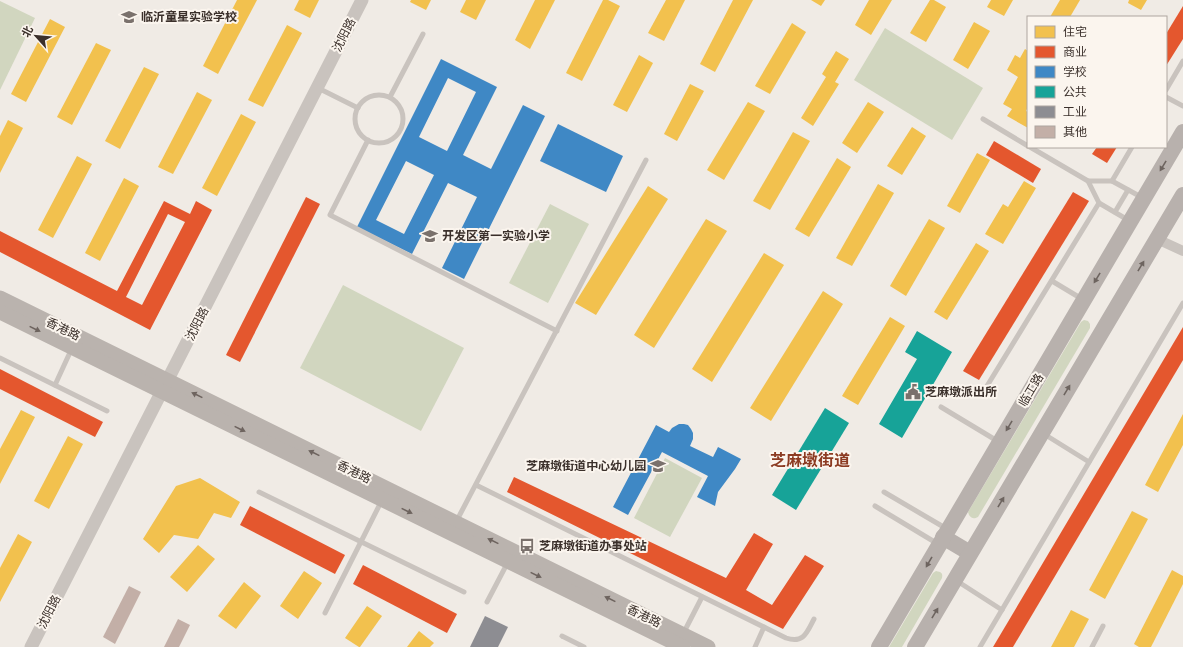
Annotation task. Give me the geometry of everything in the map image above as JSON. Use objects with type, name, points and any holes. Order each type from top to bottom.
[{"type":"main road","name":"临工路","points":[[879,647],[1183,132]]},
{"type":"main road","points":[[915,647],[1183,195]]},
{"type":"main road","name":"香港路","points":[[0,298],[382,499],[508,561],[683,641],[708,647]]},
{"type":"main road","name":"香港路","points":[[0,312],[73,347],[165,386],[456,523],[683,641]]},
{"type":"main road","points":[[944,537],[970,553]]},
{"type":"street","name":"沈阳路","points":[[31,647],[362,0]]},
{"type":"street","points":[[1157,239],[1183,251]]},
{"type":"lane","points":[[390,97],[423,34]]},
{"type":"lane","points":[[1167,88],[1183,61]]},
{"type":"lane","points":[[318,87],[358,108]]},
{"type":"lane","points":[[378,95],[390,97],[396,101],[403,113],[404,120],[399,133],[394,138],[381,143],[368,140],[358,129],[356,115],[358,108],[366,98],[378,95]]},
{"type":"lane","points":[[1167,98],[1183,106]]},
{"type":"lane","points":[[983,119],[1027,145]]},
{"type":"lane","points":[[368,140],[330,215],[556,331]]},
{"type":"lane","points":[[1032,148],[1088,180],[1112,181],[1144,199]]},
{"type":"lane","points":[[1112,181],[1131,148]]},
{"type":"lane","points":[[456,523],[646,160]]},
{"type":"lane","points":[[1088,180],[1099,203],[1130,221]]},
{"type":"lane","points":[[1115,212],[1128,190]]},
{"type":"lane","points":[[987,386],[1099,203]]},
{"type":"lane","points":[[1052,281],[1084,300]]},
{"type":"lane","points":[[980,647],[1183,303]]},
{"type":"lane","points":[[54,385],[73,347]]},
{"type":"lane","points":[[0,358],[107,411]]},
{"type":"lane","points":[[941,407],[1000,442]]},
{"type":"lane","points":[[1042,433],[1089,462]]},
{"type":"lane","points":[[476,485],[791,640],[801,639],[814,619]]},
{"type":"lane","points":[[259,492],[464,592]]},
{"type":"lane","points":[[884,492],[944,537]]},
{"type":"lane","points":[[325,613],[382,499]]},
{"type":"lane","points":[[875,506],[944,537]]},
{"type":"lane","points":[[487,602],[508,561]]},
{"type":"lane","points":[[954,580],[1002,610]]},
{"type":"lane","points":[[683,641],[702,597]]},
{"type":"lane","points":[[1092,647],[1103,626]]},
{"type":"lane","points":[[755,647],[764,627]]},
{"type":"lane","points":[[562,636],[584,647]]},
{"type":"green space","points":[[0,1],[35,18],[0,90]]},
{"type":"green space","points":[[885,28],[983,88],[952,140],[854,80]]},
{"type":"green space","points":[[550,204],[589,224],[548,303],[509,283]]},
{"type":"green space","points":[[343,285],[464,348],[421,431],[300,368]]},
{"type":"green space","points":[[1084,320],[1088,321],[1090,328],[978,517],[972,518],[968,512],[1081,322]]},
{"type":"green space","points":[[665,458],[702,478],[670,537],[634,518]]},
{"type":"green space","points":[[936,571],[941,573],[942,578],[902,647],[889,647],[933,573]]},
{"type":"building: 住宅","points":[[237,0],[257,0],[218,74],[203,66]]},
{"type":"building: 住宅","points":[[299,0],[319,0],[310,18],[294,10]]},
{"type":"building: 住宅","points":[[411,0],[431,0],[426,10],[410,2]]},
{"type":"building: 住宅","points":[[466,0],[486,0],[476,20],[460,12]]},
{"type":"building: 住宅","points":[[535,0],[555,0],[530,49],[515,40]]},
{"type":"building: 住宅","points":[[603,0],[608,0],[620,6],[582,81],[566,73]]},
{"type":"building: 住宅","points":[[666,0],[685,0],[664,41],[648,33]]},
{"type":"building: 住宅","points":[[733,0],[753,0],[715,72],[700,64]]},
{"type":"building: 住宅","points":[[811,0],[825,0],[821,6]]},
{"type":"building: 住宅","points":[[869,0],[892,0],[871,35],[855,25]]},
{"type":"building: 住宅","points":[[930,0],[934,0],[946,7],[926,42],[910,33]]},
{"type":"building: 住宅","points":[[991,0],[1013,0],[1004,16],[987,7]]},
{"type":"building: 住宅","points":[[1060,0],[1080,0],[1071,16],[1051,16]]},
{"type":"building: 住宅","points":[[1129,0],[1147,0],[1141,10],[1128,3]]},
{"type":"building: 住宅","points":[[50,19],[65,27],[26,102],[11,94]]},
{"type":"building: 住宅","points":[[974,22],[990,31],[968,69],[953,60]]},
{"type":"building: 住宅","points":[[792,23],[806,32],[770,94],[755,86]]},
{"type":"building: 住宅","points":[[287,25],[302,33],[263,107],[248,100]]},
{"type":"building: 住宅","points":[[96,43],[111,50],[72,125],[57,117]]},
{"type":"building: 住宅","points":[[1025,49],[1027,50],[1027,127],[1007,116],[1012,109],[1003,104],[1018,77],[1007,70],[1015,55],[1020,58]]},
{"type":"building: 住宅","points":[[836,51],[849,59],[835,82],[839,84],[813,126],[801,118],[826,77],[822,74]]},
{"type":"building: 住宅","points":[[639,55],[653,63],[627,112],[613,105]]},
{"type":"building: 住宅","points":[[144,67],[159,74],[120,149],[105,141]]},
{"type":"building: 住宅","points":[[690,84],[704,91],[677,141],[664,134]]},
{"type":"building: 住宅","points":[[197,92],[212,100],[173,174],[158,167]]},
{"type":"building: 住宅","points":[[748,102],[765,111],[724,180],[707,170]]},
{"type":"building: 住宅","points":[[868,102],[884,112],[857,153],[842,143]]},
{"type":"building: 住宅","points":[[241,114],[256,122],[217,196],[202,188]]},
{"type":"building: 住宅","points":[[8,120],[23,128],[0,173],[0,136]]},
{"type":"building: 住宅","points":[[912,127],[926,136],[902,175],[887,166]]},
{"type":"building: 住宅","points":[[793,132],[810,141],[770,210],[753,201]]},
{"type":"building: 住宅","points":[[977,153],[990,160],[960,213],[947,206]]},
{"type":"building: 住宅","points":[[77,156],[92,164],[53,238],[38,230]]},
{"type":"building: 住宅","points":[[837,158],[851,167],[809,237],[795,229]]},
{"type":"building: 住宅","points":[[124,178],[139,186],[100,261],[85,253]]},
{"type":"building: 住宅","points":[[1024,181],[1036,188],[1003,244],[985,234],[1003,204],[1008,207]]},
{"type":"building: 住宅","points":[[878,184],[894,193],[852,266],[836,258]]},
{"type":"building: 住宅","points":[[648,186],[668,199],[596,315],[575,303]]},
{"type":"building: 住宅","points":[[706,219],[727,231],[654,348],[634,335]]},
{"type":"building: 住宅","points":[[929,219],[945,228],[906,296],[890,286]]},
{"type":"building: 住宅","points":[[976,243],[989,251],[947,320],[934,312]]},
{"type":"building: 住宅","points":[[764,253],[784,265],[712,382],[692,369]]},
{"type":"building: 住宅","points":[[823,291],[843,304],[771,421],[750,408]]},
{"type":"building: 住宅","points":[[890,317],[905,326],[858,405],[842,396]]},
{"type":"building: 住宅","points":[[21,410],[35,417],[0,484],[0,449]]},
{"type":"building: 住宅","points":[[1183,414],[1183,445],[1158,492],[1145,485]]},
{"type":"building: 住宅","points":[[68,436],[83,444],[49,509],[34,501]]},
{"type":"building: 住宅","points":[[200,478],[240,502],[231,518],[214,513],[198,539],[174,535],[159,553],[143,539],[176,486]]},
{"type":"building: 住宅","points":[[1132,511],[1148,519],[1105,599],[1089,590]]},
{"type":"building: 住宅","points":[[18,534],[32,542],[0,602],[0,568]]},
{"type":"building: 住宅","points":[[198,545],[215,559],[187,592],[170,577]]},
{"type":"building: 住宅","points":[[1172,570],[1183,576],[1183,584],[1151,647],[1139,647],[1134,644]]},
{"type":"building: 住宅","points":[[304,571],[322,583],[298,619],[280,606]]},
{"type":"building: 住宅","points":[[244,582],[261,596],[236,629],[218,616]]},
{"type":"building: 住宅","points":[[367,606],[382,616],[359,647],[345,638]]},
{"type":"building: 住宅","points":[[1071,610],[1089,619],[1074,647],[1051,647]]},
{"type":"building: 住宅","points":[[419,631],[434,643],[430,647],[407,647]]},
{"type":"building: 商业","points":[[1183,6],[1183,39],[1167,64],[1167,32]]},
{"type":"building: 商业","points":[[994,141],[1041,169],[1033,183],[986,155]]},
{"type":"building: 商业","points":[[1096,148],[1116,148],[1107,163],[1092,154]]},
{"type":"building: 商业","points":[[1073,192],[1089,201],[979,380],[963,371]]},
{"type":"building: 商业","points":[[306,197],[320,204],[240,362],[226,355]]},
{"type":"building: 商业","points":[[164,201],[190,214],[196,201],[212,210],[150,330],[0,252],[0,231],[117,291]],"holes":[[[168,214],[185,222],[142,305],[126,297]]]},
{"type":"building: 商业","points":[[1183,327],[1183,360],[1013,647],[993,647]]},
{"type":"building: 商业","points":[[0,369],[103,422],[95,437],[0,389]]},
{"type":"building: 商业","points":[[514,477],[726,578],[754,533],[773,544],[746,590],[772,605],[805,555],[824,566],[783,629],[507,492]]},
{"type":"building: 商业","points":[[250,506],[345,555],[335,574],[240,525]]},
{"type":"building: 商业","points":[[363,565],[457,614],[447,633],[353,584]]},
{"type":"building: 学校","points":[[441,59],[497,87],[463,155],[491,169],[523,105],[545,116],[464,279],[442,268],[477,197],[448,183],[412,254],[357,227]],"holes":[[[448,78],[476,92],[447,151],[419,137]],[[406,161],[434,175],[404,234],[376,220]]]},
{"type":"building: 学校","points":[[558,124],[623,156],[606,192],[540,161]]},
{"type":"building: 学校","points":[[679,424],[688,425],[693,433],[693,439],[690,446],[713,457],[718,447],[741,459],[718,492],[715,506],[697,497],[708,476],[662,452],[628,515],[613,507],[656,425],[669,432],[672,428]]},
{"type":"building: 公共","name":"芝麻墩派出所","points":[[917,331],[952,352],[902,438],[879,424],[917,359],[905,352]]},
{"type":"building: 公共","points":[[825,408],[849,423],[796,510],[772,495]]},
{"type":"building: 工业","points":[[485,616],[508,627],[498,647],[470,647]]},
{"type":"building: 其他","points":[[129,586],[141,592],[115,644],[103,637]]},
{"type":"building: 其他","points":[[178,619],[190,625],[179,647],[164,647]]},
{"type":"place","name":"临沂童星实验学校","points":[[129,17]]},
{"type":"place","name":"开发区第一实验小学","points":[[430,236]]},
{"type":"place","name":"芝麻墩派出所","points":[[913,392]]},
{"type":"place","name":"芝麻墩街道中心幼儿园","points":[[658,466]]},
{"type":"place","name":"芝麻墩街道办事处站","points":[[527,546]]},
{"type":"district","name":"芝麻墩街道","points":[[810,460]]}]
